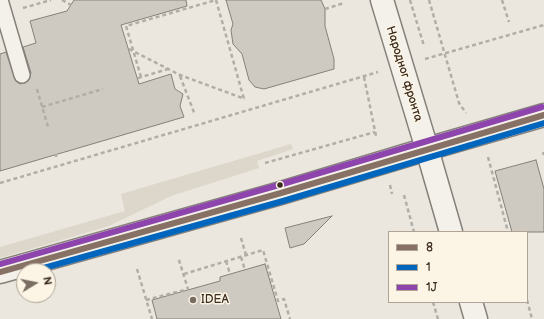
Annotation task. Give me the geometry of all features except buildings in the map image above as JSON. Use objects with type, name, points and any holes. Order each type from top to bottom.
[{"type":"street","name":"Народног фронта","points":[[382,0],[451,231]]},
{"type":"street","points":[[0,272],[281,193],[544,115]]},
{"type":"street","points":[[471,303],[476,319]]},
{"type":"lane","points":[[0,0],[22,75]]},
{"type":"path","points":[[62,0],[71,5]]},
{"type":"path","points":[[129,49],[133,51],[168,69],[180,75],[245,99],[216,0],[126,26],[133,51],[139,78],[168,69]]},
{"type":"path","points":[[410,0],[424,46]]},
{"type":"path","points":[[429,0],[459,103]]},
{"type":"path","points":[[502,0],[509,22]]},
{"type":"path","points":[[325,9],[344,3]]},
{"type":"path","points":[[0,183],[401,65],[544,25]]},
{"type":"path","points":[[180,75],[195,115]]},
{"type":"path","points":[[364,77],[376,136]]},
{"type":"path","points":[[42,107],[103,89]]},
{"type":"path","points":[[265,163],[375,132]]},
{"type":"path","points":[[488,157],[508,231]]},
{"type":"path","points":[[404,195],[414,231]]},
{"type":"path","points":[[241,238],[246,255]]},
{"type":"path","points":[[184,274],[263,250],[278,301],[284,299],[290,319]]},
{"type":"path","points":[[146,300],[188,289],[178,256]]},
{"type":"path","points":[[241,257],[245,270]]},
{"type":"path","points":[[226,261],[230,274]]},
{"type":"path","points":[[137,269],[152,319]]},
{"type":"path","points":[[433,303],[438,319]]},
{"type":"path","points":[[528,303],[532,319]]},
{"type":"shaded area","points":[[291,144],[293,149],[257,161],[259,168],[171,196],[109,226],[0,258],[0,247],[125,211],[121,194]]},
{"type":"transit line","name":"1J","points":[[0,264],[279,185],[542,107]]},
{"type":"transit line","name":"8","points":[[0,272],[281,193],[544,115]]},
{"type":"transit line","name":"1","points":[[56,265],[283,201],[544,123]]},
{"type":"place","name":"IDEA","points":[[193,300]]}]
